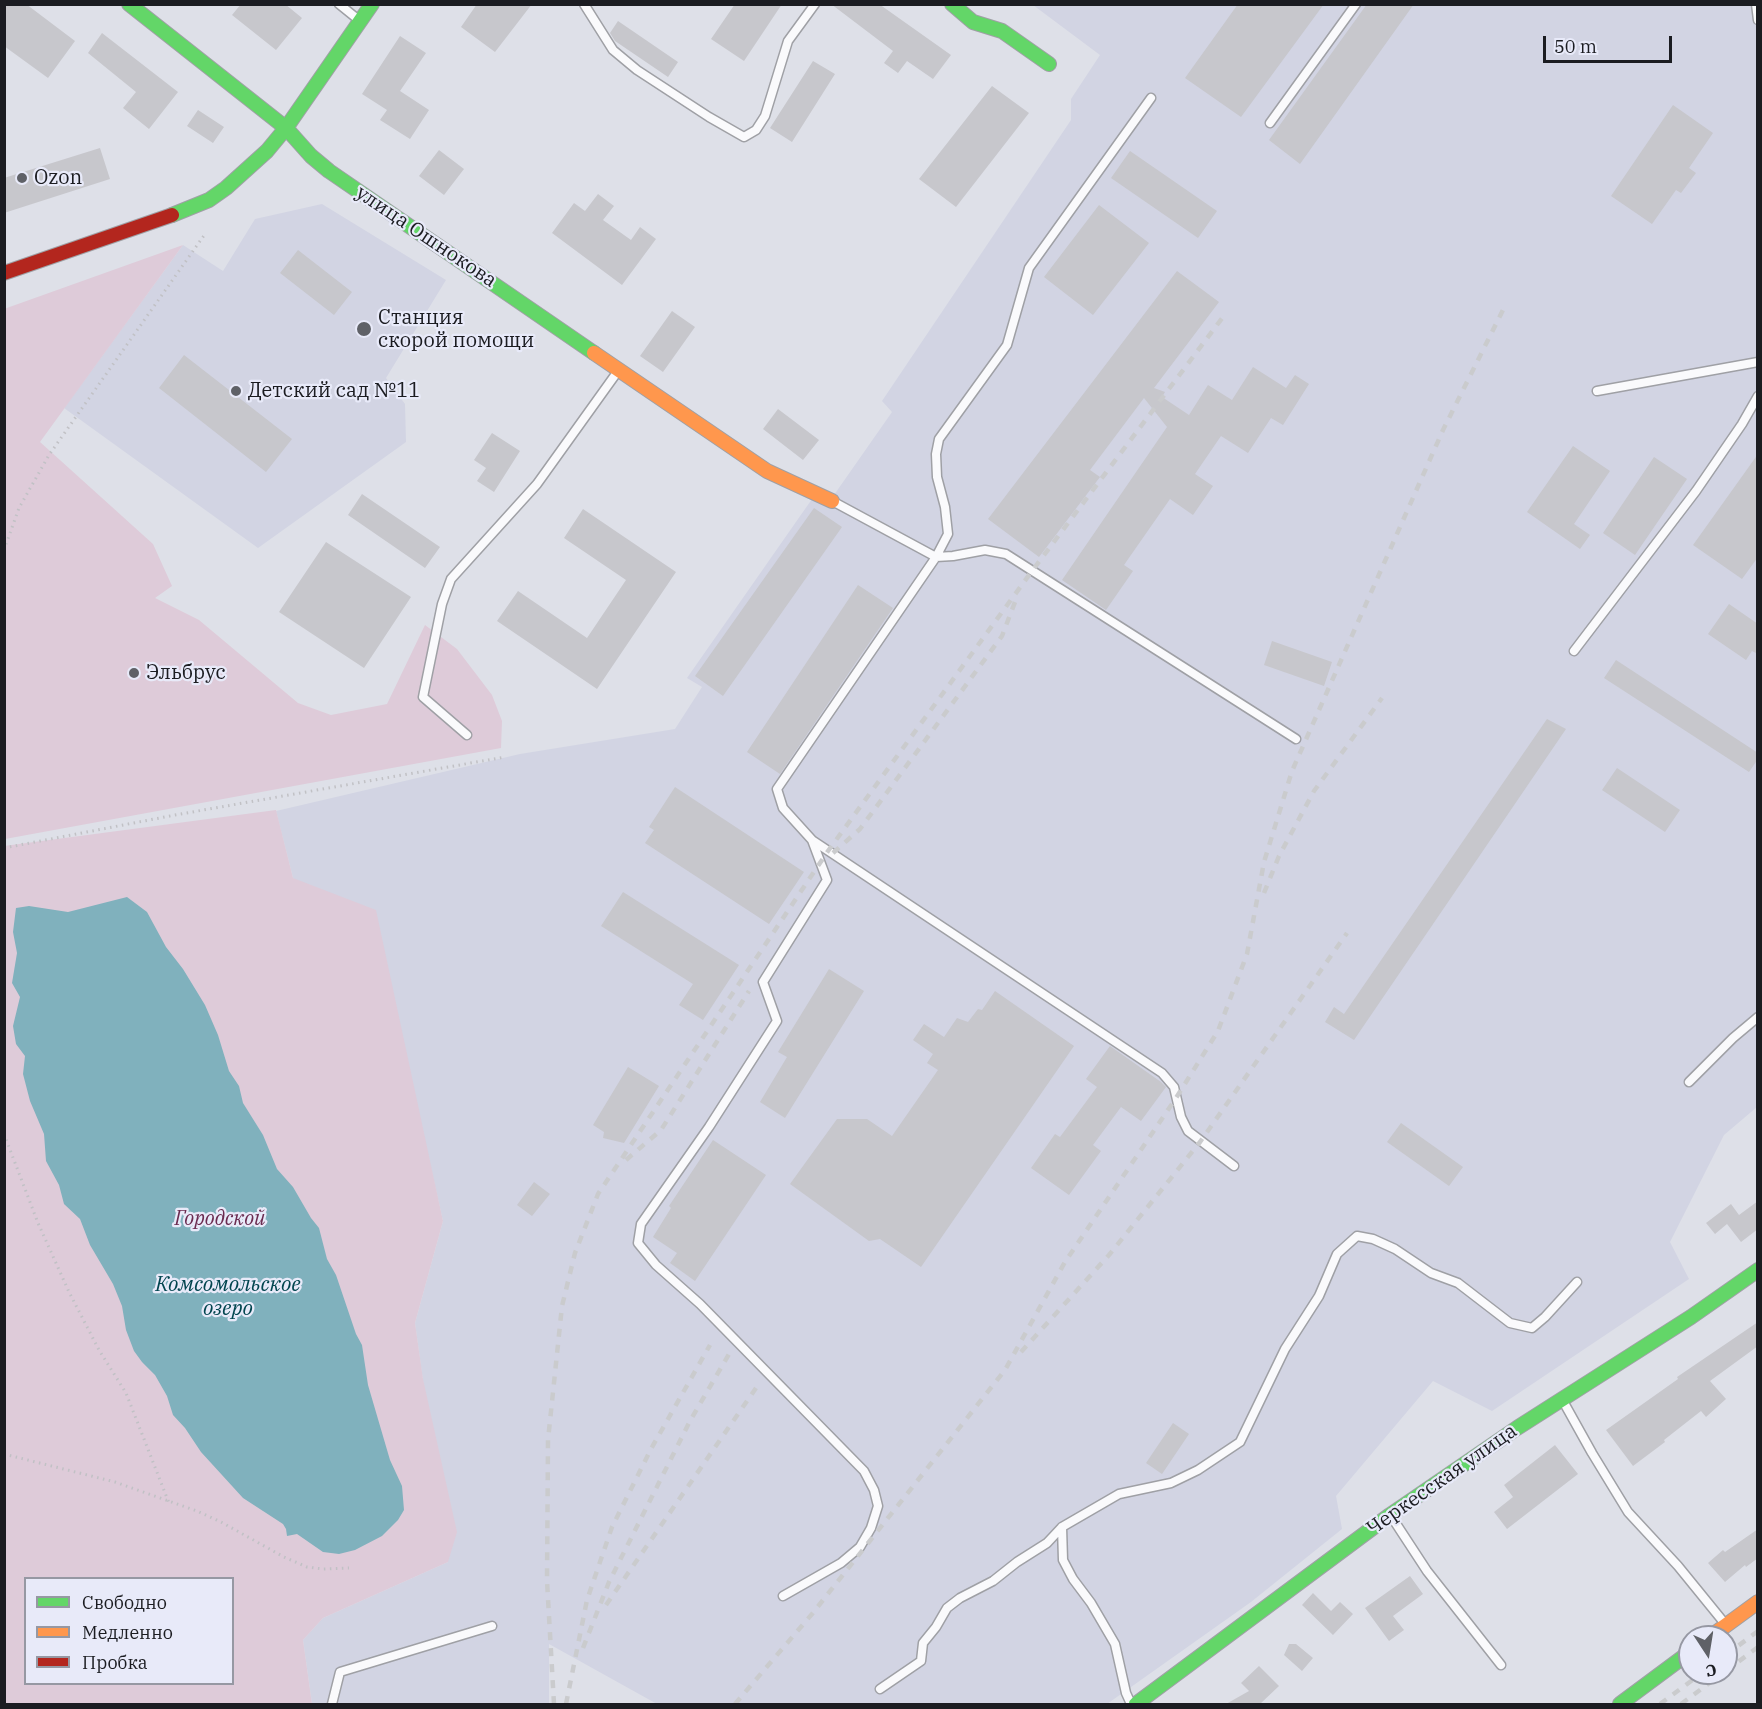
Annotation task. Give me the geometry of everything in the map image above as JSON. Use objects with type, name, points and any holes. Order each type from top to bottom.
[{"type":"street","name":"улица Ошнокова","points":[[129,4],[286,128],[311,156],[329,171],[767,471],[832,501]]},
{"type":"street","points":[[4,273],[81,248],[209,200],[267,151],[286,128],[372,4]]},
{"type":"street","points":[[952,4],[973,21],[1002,31],[1049,64]]},
{"type":"street","name":"Черкесская улица","points":[[1136,1704],[1390,1515],[1508,1434],[1691,1317],[1758,1270]]},
{"type":"street","points":[[1726,1625],[1758,1602]]},
{"type":"street","points":[[1620,1704],[1678,1661]]},
{"type":"lane","points":[[339,4],[361,21]]},
{"type":"lane","points":[[584,4],[613,50],[637,70],[744,137],[756,130],[765,116],[788,41],[815,4]]},
{"type":"lane","points":[[1270,123],[1356,4]]},
{"type":"lane","points":[[1756,4],[1758,20]]},
{"type":"lane","points":[[1151,98],[1029,268],[1007,345],[939,439],[936,454],[938,477],[948,534],[936,557],[777,789],[783,808],[812,840],[1162,1073],[1174,1087],[1181,1117],[1188,1131],[1234,1166]]},
{"type":"lane","points":[[1597,391],[1758,362]]},
{"type":"lane","points":[[467,735],[423,697],[442,604],[452,579],[537,484],[620,369]]},
{"type":"lane","points":[[1574,651],[1696,490],[1742,424],[1758,396]]},
{"type":"lane","points":[[832,501],[936,557],[985,550],[1006,554],[1296,739]]},
{"type":"lane","points":[[783,1596],[841,1563],[860,1548],[871,1528],[878,1506],[874,1490],[864,1471],[700,1304],[656,1265],[638,1243],[641,1224],[709,1127],[777,1021],[763,982],[827,880],[812,840]]},
{"type":"lane","points":[[1689,1082],[1733,1038],[1758,1017]]},
{"type":"lane","points":[[880,1689],[921,1661],[923,1643],[936,1628],[947,1608],[960,1598],[993,1581],[1047,1543],[1062,1527],[1119,1494],[1171,1483],[1240,1443],[1285,1349],[1319,1296],[1337,1254],[1357,1236],[1373,1239],[1395,1249],[1431,1274],[1458,1283],[1510,1323],[1532,1328],[1577,1282]]},
{"type":"lane","points":[[1562,1400],[1628,1512],[1678,1566],[1726,1625]]},
{"type":"lane","points":[[1390,1515],[1427,1571],[1502,1665]]},
{"type":"lane","points":[[1062,1527],[1063,1560],[1115,1644],[1126,1693],[1131,1704]]},
{"type":"lane","points":[[332,1704],[340,1672],[492,1626]]},
{"type":"path","points":[[4,550],[19,508],[49,455],[205,234]]},
{"type":"path","points":[[4,848],[186,813],[505,757]]},
{"type":"path","points":[[4,1134],[38,1222],[69,1292],[99,1350],[126,1393],[169,1503]]},
{"type":"path","points":[[4,1454],[115,1482],[221,1522],[284,1557],[307,1567],[349,1568]]},
{"type":"shaded area","points":[[1033,5],[1757,5],[1757,1107],[1724,1135],[1670,1242],[1689,1279],[1492,1411],[1433,1381],[1336,1496],[1342,1529],[1251,1602],[1107,1704],[657,1704],[549,1644],[549,1704],[312,1704],[303,1640],[323,1618],[448,1562],[415,1323],[443,1221],[412,1084],[293,878],[276,811],[520,754],[675,729],[702,687],[687,678],[812,499],[827,505],[892,412],[882,401],[1071,120],[1071,99],[1100,55]]},
{"type":"shaded area","name":"Детский сад №11","points":[[322,204],[446,280],[386,378],[405,404],[406,442],[258,548],[64,408],[183,245],[223,271],[255,219]]},
{"type":"green space","name":"Эльбрус","points":[[183,245],[40,442],[153,544],[172,586],[155,598],[199,620],[298,703],[331,715],[387,704],[425,625],[457,649],[492,695],[502,721],[501,748],[5,839],[4,309]]},
{"type":"green space","name":"Городской","points":[[276,810],[293,878],[376,910],[443,1221],[415,1323],[423,1379],[457,1532],[448,1562],[323,1618],[303,1640],[312,1704],[5,1704],[4,846]]},
{"type":"water","name":"Комсомольское озеро","points":[[127,897],[147,912],[166,947],[183,969],[205,1005],[218,1035],[229,1071],[239,1086],[243,1103],[263,1135],[277,1169],[293,1187],[319,1228],[327,1259],[336,1275],[362,1345],[368,1385],[390,1460],[402,1486],[404,1510],[398,1520],[382,1536],[355,1550],[339,1554],[323,1552],[297,1534],[287,1536],[283,1524],[243,1498],[201,1452],[173,1415],[167,1396],[155,1375],[134,1351],[126,1330],[122,1306],[113,1284],[90,1245],[80,1219],[64,1204],[59,1185],[46,1161],[44,1134],[30,1101],[23,1074],[25,1056],[16,1044],[13,1026],[20,997],[12,983],[17,953],[13,932],[16,908],[29,906],[68,912]]},
{"type":"building","points":[[4,4],[26,4],[75,41],[48,78],[4,46]]},
{"type":"building","points":[[241,4],[285,4],[302,18],[276,50],[232,15]]},
{"type":"building","points":[[477,4],[532,4],[495,52],[461,27]]},
{"type":"building","points":[[735,4],[782,4],[744,61],[711,39]]},
{"type":"building","points":[[831,4],[879,4],[951,55],[933,79],[907,61],[898,73],[884,63],[893,51]]},
{"type":"building","points":[[1238,4],[1324,4],[1241,117],[1185,78]]},
{"type":"building","points":[[1367,4],[1414,4],[1300,164],[1269,140]]},
{"type":"building","points":[[618,21],[678,62],[668,77],[615,41],[610,33]]},
{"type":"building","points":[[102,33],[178,92],[149,129],[123,108],[136,92],[88,53]]},
{"type":"building","points":[[400,36],[426,53],[400,91],[429,110],[410,139],[380,120],[387,110],[362,94]]},
{"type":"building","points":[[813,61],[835,74],[792,142],[770,128]]},
{"type":"building","points":[[992,86],[1029,113],[956,207],[919,179]]},
{"type":"building","points":[[1673,105],[1713,133],[1689,168],[1696,173],[1681,193],[1676,190],[1652,224],[1611,196]]},
{"type":"building","points":[[198,110],[224,127],[213,143],[187,126]]},
{"type":"building","points":[[100,148],[110,179],[4,213],[4,178]]},
{"type":"building","points":[[439,150],[464,169],[444,195],[419,176]]},
{"type":"building","points":[[1130,151],[1217,211],[1198,238],[1111,178]]},
{"type":"building","points":[[598,194],[614,206],[603,220],[631,240],[640,227],[656,239],[622,285],[552,233],[574,203],[585,211]]},
{"type":"building","points":[[1099,205],[1149,243],[1093,315],[1044,277]]},
{"type":"building","points":[[298,250],[352,292],[334,315],[280,273]]},
{"type":"building","points":[[1177,271],[1219,302],[1154,388],[1165,392],[1162,397],[1189,415],[1208,385],[1232,400],[1253,367],[1286,388],[1295,375],[1309,384],[1283,425],[1271,418],[1248,453],[1221,436],[1195,474],[1213,486],[1193,515],[1170,499],[1124,565],[1133,571],[1106,610],[1062,580],[1167,427],[1144,398],[1090,470],[1100,477],[1039,557],[988,519]]},
{"type":"building","points":[[672,311],[695,327],[663,372],[640,356]]},
{"type":"building","points":[[184,355],[292,439],[266,472],[159,388]]},
{"type":"building","points":[[778,409],[819,440],[803,460],[763,429]]},
{"type":"building","points":[[492,433],[520,451],[494,492],[477,481],[486,468],[474,460]]},
{"type":"building","points":[[1573,446],[1610,471],[1574,524],[1590,535],[1580,549],[1527,512]]},
{"type":"building","points":[[1758,454],[1758,557],[1742,579],[1693,545]]},
{"type":"building","points":[[1654,457],[1687,479],[1635,555],[1603,533]]},
{"type":"building","points":[[362,494],[440,547],[425,568],[348,515]]},
{"type":"building","points":[[814,508],[842,527],[723,696],[695,676]]},
{"type":"building","points":[[583,509],[676,572],[597,689],[497,621],[518,591],[587,638],[626,580],[564,538]]},
{"type":"building","points":[[326,542],[411,597],[364,668],[279,612]]},
{"type":"building","points":[[858,585],[893,608],[780,774],[747,752]]},
{"type":"building","points":[[1729,604],[1758,624],[1758,654],[1752,651],[1746,660],[1708,634]]},
{"type":"building","points":[[1272,641],[1332,662],[1324,686],[1264,665]]},
{"type":"building","points":[[1616,660],[1758,753],[1758,759],[1749,772],[1604,678]]},
{"type":"building","points":[[1547,719],[1566,729],[1354,1040],[1325,1022],[1334,1007],[1344,1014]]},
{"type":"building","points":[[1617,768],[1680,810],[1665,832],[1602,790]]},
{"type":"building","points":[[675,787],[804,872],[769,924],[645,843],[654,830],[649,827]]},
{"type":"building","points":[[623,892],[739,965],[703,1020],[679,1005],[693,984],[601,926]]},
{"type":"building","points":[[829,969],[864,991],[785,1118],[760,1102],[787,1057],[778,1052]]},
{"type":"building","points":[[995,991],[1074,1046],[921,1267],[880,1239],[869,1241],[790,1184],[837,1119],[867,1119],[892,1136],[938,1070],[927,1063],[933,1054],[913,1040],[924,1024],[944,1037],[957,1018],[968,1022],[978,1009],[982,1010]]},
{"type":"building","points":[[1110,1046],[1166,1087],[1141,1121],[1121,1107],[1093,1145],[1101,1151],[1069,1195],[1031,1168],[1055,1134],[1060,1137],[1097,1087],[1086,1079]]},
{"type":"building","points":[[628,1067],[659,1086],[624,1143],[603,1138],[604,1132],[593,1125]]},
{"type":"building","points":[[1401,1123],[1463,1167],[1449,1186],[1387,1142]]},
{"type":"building","points":[[713,1140],[766,1175],[695,1281],[670,1263],[677,1253],[653,1237],[671,1208],[669,1206]]},
{"type":"building","points":[[534,1182],[550,1194],[532,1216],[517,1205]]},
{"type":"building","points":[[1758,1201],[1758,1229],[1741,1242],[1727,1224],[1715,1234],[1706,1223],[1731,1204],[1739,1215]]},
{"type":"building","points":[[1758,1322],[1758,1346],[1710,1381],[1726,1399],[1706,1417],[1701,1411],[1633,1466],[1606,1430],[1678,1379],[1677,1377]]},
{"type":"building","points":[[1173,1423],[1189,1434],[1162,1474],[1146,1463]]},
{"type":"building","points":[[1555,1445],[1578,1474],[1507,1529],[1494,1512],[1513,1497],[1504,1485]]},
{"type":"building","points":[[1758,1529],[1758,1558],[1746,1567],[1745,1565],[1725,1582],[1708,1563],[1723,1550],[1725,1552]]},
{"type":"building","points":[[1410,1576],[1423,1594],[1393,1616],[1404,1630],[1389,1641],[1365,1608]]},
{"type":"building","points":[[1313,1593],[1331,1611],[1340,1602],[1353,1614],[1333,1635],[1302,1605]]},
{"type":"building","points":[[1289,1644],[1296,1644],[1313,1658],[1302,1671],[1284,1655]]},
{"type":"building","points":[[1259,1666],[1279,1686],[1260,1704],[1226,1704],[1249,1691],[1241,1683]]},
{"type":"railway","points":[[735,1704],[812,1614],[1005,1370],[1065,1262],[1176,1098],[1218,1031],[1247,954],[1264,862],[1292,771],[1443,430],[1504,308]]},
{"type":"railway","points":[[554,1704],[547,1581],[548,1440],[562,1306],[575,1253],[598,1194],[828,851],[1032,571],[1226,313]]},
{"type":"railway","points":[[833,853],[860,829],[1002,636],[1015,602]]},
{"type":"railway","points":[[1264,893],[1279,856],[1314,791],[1382,698]]},
{"type":"railway","points":[[1021,1352],[1109,1255],[1200,1142],[1347,933]]},
{"type":"railway","points":[[626,1160],[661,1130],[749,991]]},
{"type":"railway","points":[[566,1704],[587,1600],[612,1527],[651,1449],[710,1345]]},
{"type":"railway","points":[[583,1648],[609,1582],[690,1421],[729,1354]]},
{"type":"railway","points":[[606,1605],[756,1388]]},
{"type":"railway","points":[[1738,1646],[1758,1631]]},
{"type":"railway","points":[[1738,1662],[1758,1647]]},
{"type":"railway","points":[[1660,1704],[1686,1685]]},
{"type":"railway","points":[[1681,1704],[1707,1685]]},
{"type":"traffic: fast","points":[[129,4],[286,128],[311,156],[329,171],[594,353]]},
{"type":"traffic: fast","points":[[172,215],[209,200],[226,188],[267,151],[286,128],[372,4]]},
{"type":"traffic: fast","points":[[952,4],[973,22],[1002,31],[1049,64]]},
{"type":"traffic: fast","points":[[1136,1704],[1390,1515],[1517,1428],[1691,1317],[1758,1270]]},
{"type":"traffic: fast","points":[[1620,1704],[1678,1661]]},
{"type":"traffic: slow","points":[[594,353],[767,471],[832,501]]},
{"type":"traffic: slow","points":[[1726,1625],[1758,1602]]},
{"type":"traffic: jam","points":[[4,273],[172,215]]},
{"type":"place","name":"Ozon","points":[[22,178]]},
{"type":"place","name":"Станция скорой помощи","points":[[364,329]]},
{"type":"place","name":"Детский сад №11","points":[[236,391]]},
{"type":"place","name":"Эльбрус","points":[[134,673]]}]
